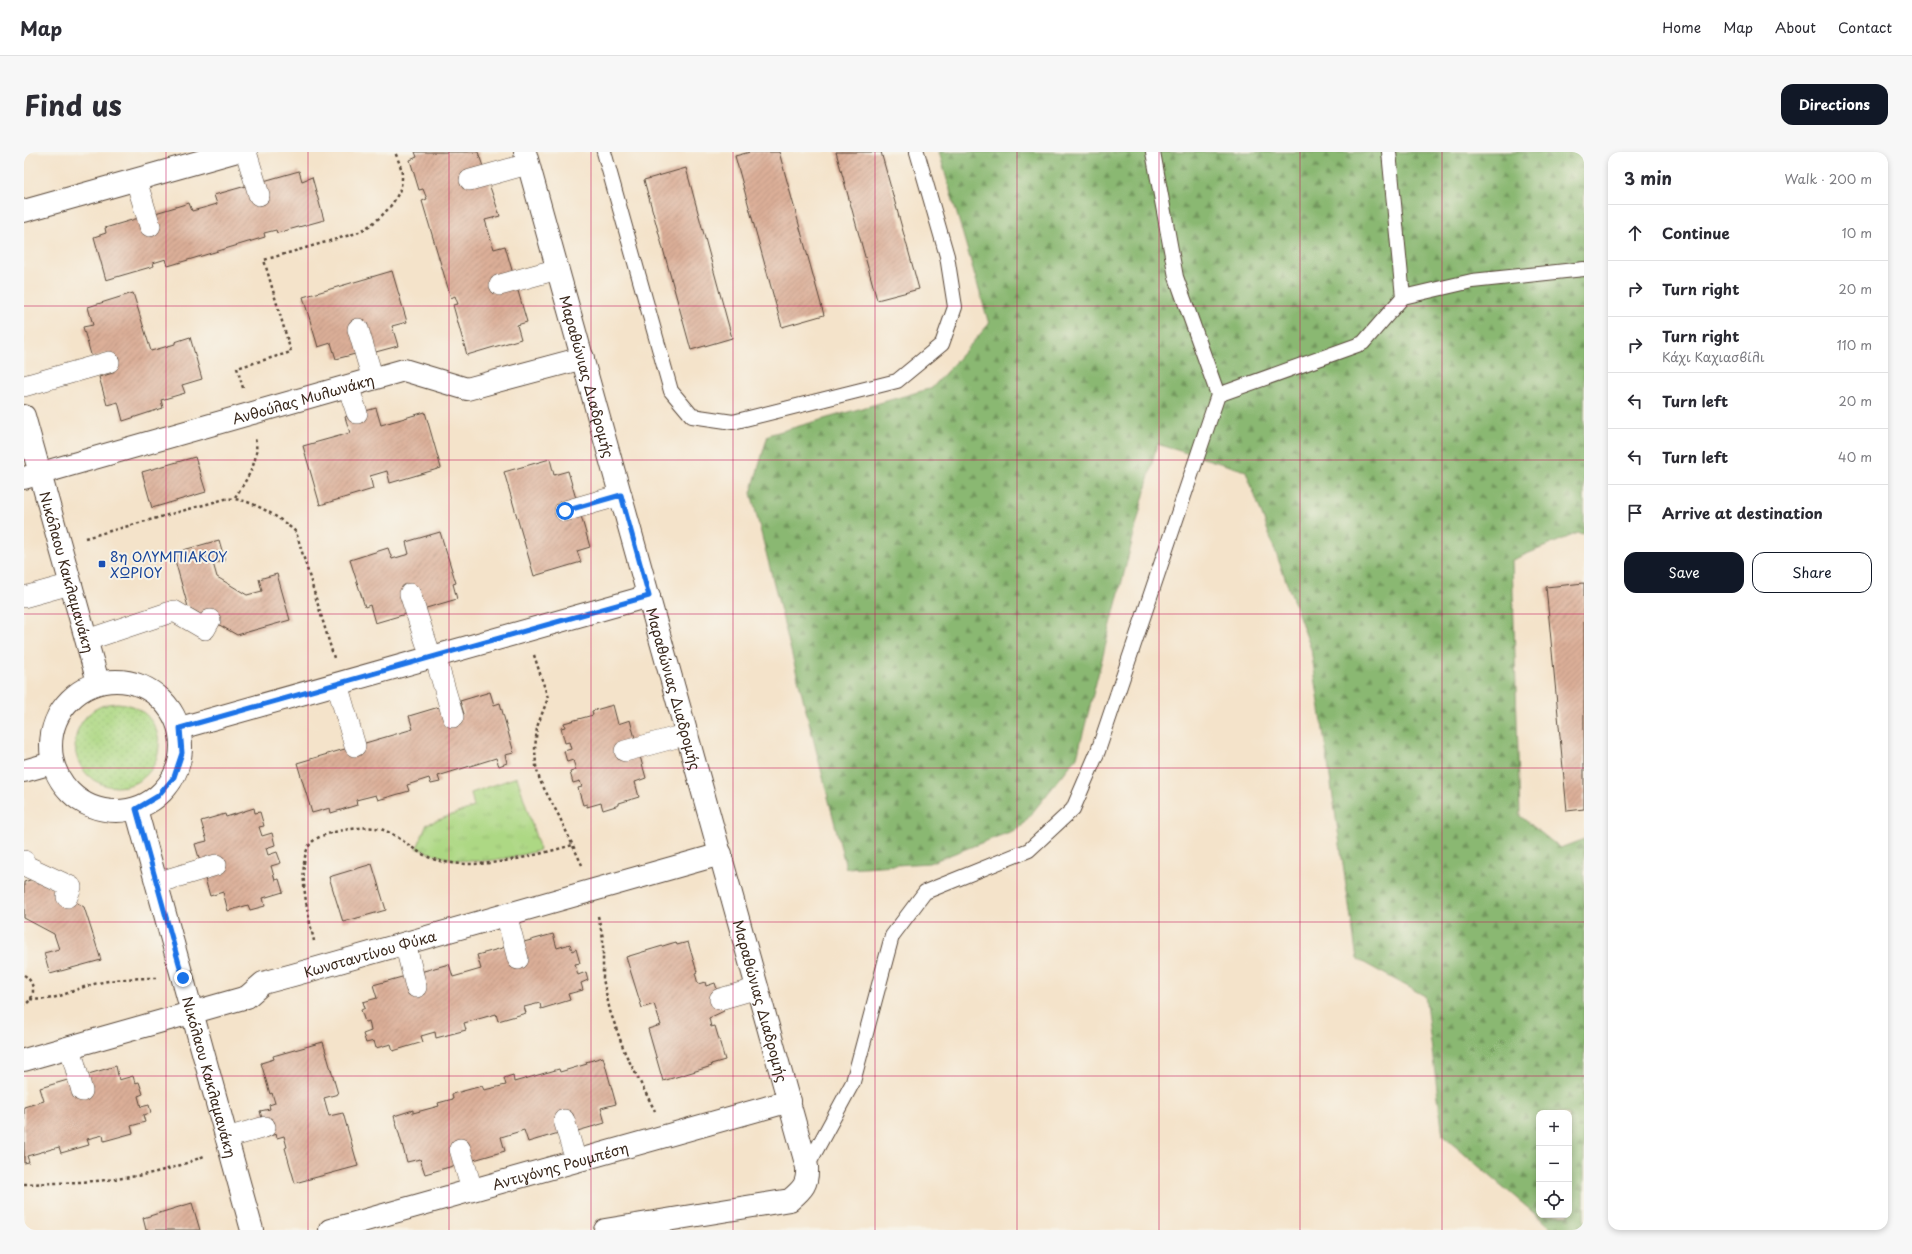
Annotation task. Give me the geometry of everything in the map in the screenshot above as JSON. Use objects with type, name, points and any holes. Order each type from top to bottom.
[{"type":"street","points":[[24,211],[234,152]]},
{"type":"street","points":[[246,152],[259,196]]},
{"type":"street","points":[[470,180],[527,158]]},
{"type":"street","name":"Μαραθώνιας Διαδρομής","points":[[527,158],[790,1101],[808,1173]]},
{"type":"street","points":[[136,180],[150,226]]},
{"type":"street","points":[[500,285],[558,269]]},
{"type":"street","points":[[358,329],[373,379]]},
{"type":"street","name":"Ανθούλας Μυλωνάκη","points":[[32,476],[404,370],[467,389],[583,358]]},
{"type":"street","points":[[24,386],[109,362]]},
{"type":"street","points":[[348,386],[357,413]]},
{"type":"street","name":"Νικόλαου Κακλαμανάκη","points":[[24,416],[32,476],[60,545],[98,682]]},
{"type":"street","points":[[565,511],[621,495]]},
{"type":"street","points":[[24,597],[71,584]]},
{"type":"street","points":[[410,594],[453,716]]},
{"type":"street","points":[[180,728],[649,596]]},
{"type":"street","points":[[86,640],[174,611],[205,630],[210,620]]},
{"type":"street","points":[[119,680],[139,684],[157,694],[171,709],[180,728],[182,753],[174,777],[158,796],[136,809],[115,812],[94,808],[75,798],[61,782],[52,763],[50,743],[54,722],[64,705],[79,691],[98,682],[119,680]]},
{"type":"street","points":[[339,684],[355,746]]},
{"type":"street","points":[[625,751],[688,734]]},
{"type":"street","points":[[24,771],[52,763]]},
{"type":"street","name":"Νικόλαου Κακλαμανάκη","points":[[136,809],[252,1230]]},
{"type":"street","name":"Κωνσταντίνου Φύκα","points":[[24,1060],[247,997],[263,984],[320,967],[721,854]]},
{"type":"street","points":[[24,861],[26,866],[71,887],[67,897]]},
{"type":"street","points":[[156,883],[216,865]]},
{"type":"street","points":[[506,914],[518,959]]},
{"type":"street","points":[[405,943],[416,988]]},
{"type":"street","points":[[720,999],[758,988]]},
{"type":"street","points":[[70,1047],[82,1091]]},
{"type":"street","name":"Αντιγόνης Ρουμπέση","points":[[330,1230],[790,1101]]},
{"type":"street","points":[[564,1120],[576,1161]]},
{"type":"street","points":[[227,1142],[265,1127]]},
{"type":"street","points":[[460,1149],[472,1190]]},
{"type":"street","points":[[605,1230],[790,1200],[801,1192],[808,1173]]},
{"type":"lane","points":[[604,152],[671,391],[692,416],[733,422],[897,381],[942,344],[955,307],[947,256],[917,152]]},
{"type":"lane","points":[[808,1173],[853,1082],[892,936],[925,892],[1029,850],[1073,809],[1098,752],[1218,395],[1176,277],[1153,152]]},
{"type":"lane","points":[[1389,152],[1403,297]]},
{"type":"lane","points":[[1218,395],[1363,343],[1403,297],[1472,281],[1584,269]]},
{"type":"path","points":[[235,498],[252,466],[256,453],[256,444],[237,368],[291,352],[264,260],[357,233],[364,230],[380,217],[393,201],[401,186],[401,169],[395,152]]},
{"type":"path","points":[[60,545],[225,499],[235,498],[280,518],[296,532],[339,684]]},
{"type":"path","points":[[320,967],[312,931],[304,873],[308,848],[312,842],[321,837],[334,832],[375,828],[386,831],[413,850],[427,857],[443,862],[461,864],[511,861],[573,845]]},
{"type":"path","points":[[24,975],[29,978],[33,986],[30,999],[28,1003],[24,1005]]},
{"type":"path","points":[[30,999],[49,1000],[93,984],[114,980],[183,978]]},
{"type":"path","points":[[24,1184],[98,1181],[154,1174],[186,1163],[227,1142]]},
{"type":"green space","points":[[939,152],[1584,152],[1584,534],[1578,533],[1512,560],[1520,816],[1560,848],[1584,839],[1584,1230],[1554,1230],[1540,1218],[1572,1218],[1572,1110],[1536,1110],[1536,1215],[1443,1136],[1425,996],[1357,959],[1311,649],[1246,471],[1157,444],[1077,757],[1020,828],[929,863],[846,868],[751,493],[768,435],[932,388],[989,324]]},
{"type":"green space","points":[[117,703],[125,704],[140,710],[152,722],[158,737],[158,753],[152,768],[140,780],[125,786],[117,787],[109,786],[94,780],[82,768],[76,753],[75,745],[76,737],[82,722],[94,710],[109,704]]},
{"type":"green space","points":[[517,777],[540,850],[509,858],[478,861],[448,858],[417,848],[427,824],[474,807],[471,793]]},
{"type":"building","points":[[415,152],[478,152],[500,216],[485,220],[494,249],[505,246],[527,322],[517,325],[521,339],[467,355],[453,305],[458,304],[455,296],[451,298],[422,201],[427,199],[423,189],[419,190],[410,160],[417,157]]},
{"type":"building","points":[[750,152],[779,152],[824,315],[782,327],[735,156]]},
{"type":"building","points":[[836,152],[881,152],[919,289],[877,300]]},
{"type":"building","points":[[686,168],[732,338],[691,350],[644,180]]},
{"type":"building","points":[[299,171],[302,181],[312,177],[324,220],[277,233],[276,230],[264,233],[265,237],[168,266],[166,259],[153,263],[154,266],[106,280],[94,237],[106,233],[105,228],[189,203],[192,211],[207,207],[217,204],[214,195]]},
{"type":"building","points":[[392,271],[407,322],[392,326],[398,346],[372,353],[359,353],[336,359],[331,343],[318,347],[303,297]]},
{"type":"building","points":[[133,293],[151,351],[175,344],[175,342],[190,337],[202,379],[182,385],[185,393],[161,400],[163,408],[123,421],[118,402],[107,405],[99,377],[113,373],[107,353],[92,358],[83,327],[93,325],[88,307]]},
{"type":"building","points":[[376,408],[381,425],[425,412],[441,468],[390,483],[387,471],[370,476],[373,489],[320,505],[303,446],[350,433],[345,417]]},
{"type":"building","points":[[195,457],[206,492],[152,508],[142,472]]},
{"type":"building","points":[[550,459],[554,475],[568,471],[590,547],[577,551],[581,562],[534,576],[504,472]]},
{"type":"building","points":[[440,532],[456,583],[453,584],[457,599],[375,623],[370,605],[365,607],[350,560],[388,548],[392,559],[409,554],[406,542]]},
{"type":"building","points":[[219,540],[225,561],[213,563],[217,577],[247,595],[262,591],[259,579],[277,574],[290,620],[237,635],[188,607],[173,553]]},
{"type":"building","points":[[1584,583],[1584,809],[1567,811],[1546,587]]},
{"type":"building","points":[[490,692],[494,705],[500,703],[514,753],[505,755],[507,763],[499,766],[496,758],[438,776],[440,782],[431,784],[429,778],[407,785],[409,791],[378,800],[376,795],[356,800],[357,805],[331,813],[330,808],[312,813],[297,763],[413,729],[409,716],[439,707],[453,717],[464,714],[460,701]]},
{"type":"building","points":[[613,705],[618,724],[630,720],[646,778],[635,782],[639,797],[603,810],[601,803],[587,807],[587,804],[583,805],[578,788],[582,787],[580,781],[573,783],[570,772],[576,770],[573,760],[567,762],[564,751],[571,749],[569,742],[565,743],[561,728],[565,727],[564,723],[593,715],[592,711]]},
{"type":"building","points":[[254,808],[255,813],[260,812],[264,826],[259,827],[262,836],[272,833],[275,845],[266,848],[268,855],[277,852],[281,863],[271,866],[275,880],[279,879],[283,892],[263,898],[265,906],[250,910],[248,905],[228,911],[223,892],[210,896],[195,844],[207,841],[201,821],[225,814],[226,817]]},
{"type":"building","points":[[372,864],[386,910],[343,922],[329,877]]},
{"type":"building","points":[[36,878],[84,907],[101,960],[50,974],[44,953],[59,949],[54,934],[24,918],[24,882]]},
{"type":"building","points":[[553,934],[557,948],[570,944],[572,951],[576,949],[580,963],[575,964],[578,975],[586,972],[588,980],[581,983],[583,990],[568,994],[570,1000],[541,1009],[540,1003],[524,1007],[526,1013],[498,1021],[496,1014],[464,1023],[466,1030],[436,1038],[435,1032],[421,1036],[423,1042],[393,1051],[391,1044],[376,1048],[374,1041],[366,1043],[363,1034],[371,1031],[369,1021],[365,1022],[361,1010],[365,1008],[363,1002],[377,998],[373,985],[449,964],[453,977],[481,969],[477,955]]},
{"type":"building","points":[[676,942],[677,945],[688,942],[697,972],[695,973],[698,984],[705,982],[706,986],[715,983],[724,1011],[709,1018],[711,1027],[715,1026],[725,1060],[711,1064],[712,1066],[663,1081],[648,1029],[661,1025],[654,1004],[642,1008],[626,957]]},
{"type":"building","points":[[323,1042],[338,1094],[324,1098],[329,1116],[343,1113],[358,1166],[295,1183],[285,1148],[287,1147],[284,1136],[277,1138],[276,1134],[267,1137],[260,1111],[270,1109],[269,1105],[275,1103],[272,1093],[270,1094],[261,1063],[274,1059],[273,1056]]},
{"type":"building","points":[[603,1057],[616,1104],[601,1108],[605,1123],[574,1132],[562,1132],[528,1142],[524,1130],[501,1137],[505,1151],[425,1174],[420,1159],[407,1162],[394,1116],[413,1110],[413,1113],[439,1106],[438,1103],[453,1099],[452,1094],[482,1086],[484,1090],[506,1085],[504,1078],[513,1075],[514,1082],[559,1069],[560,1072],[587,1064],[586,1062]]},
{"type":"building","points":[[116,1066],[119,1080],[133,1076],[135,1083],[139,1082],[143,1094],[138,1096],[141,1107],[149,1105],[151,1113],[143,1115],[145,1122],[131,1126],[133,1133],[104,1141],[103,1135],[87,1139],[89,1145],[61,1153],[59,1147],[27,1156],[29,1162],[24,1163],[24,1107],[44,1101],[40,1088]]},
{"type":"building","points":[[192,1203],[200,1230],[146,1230],[143,1218]]},
{"type":"place","name":"8η ΟΛΥΜΠΙΑΚΟΥ ΧΩΡΙΟΥ","points":[[102,564]]},
{"type":"route","points":[[183,978],[136,809],[158,796],[174,777],[182,753],[180,728],[649,596],[621,495],[565,511]]}]
